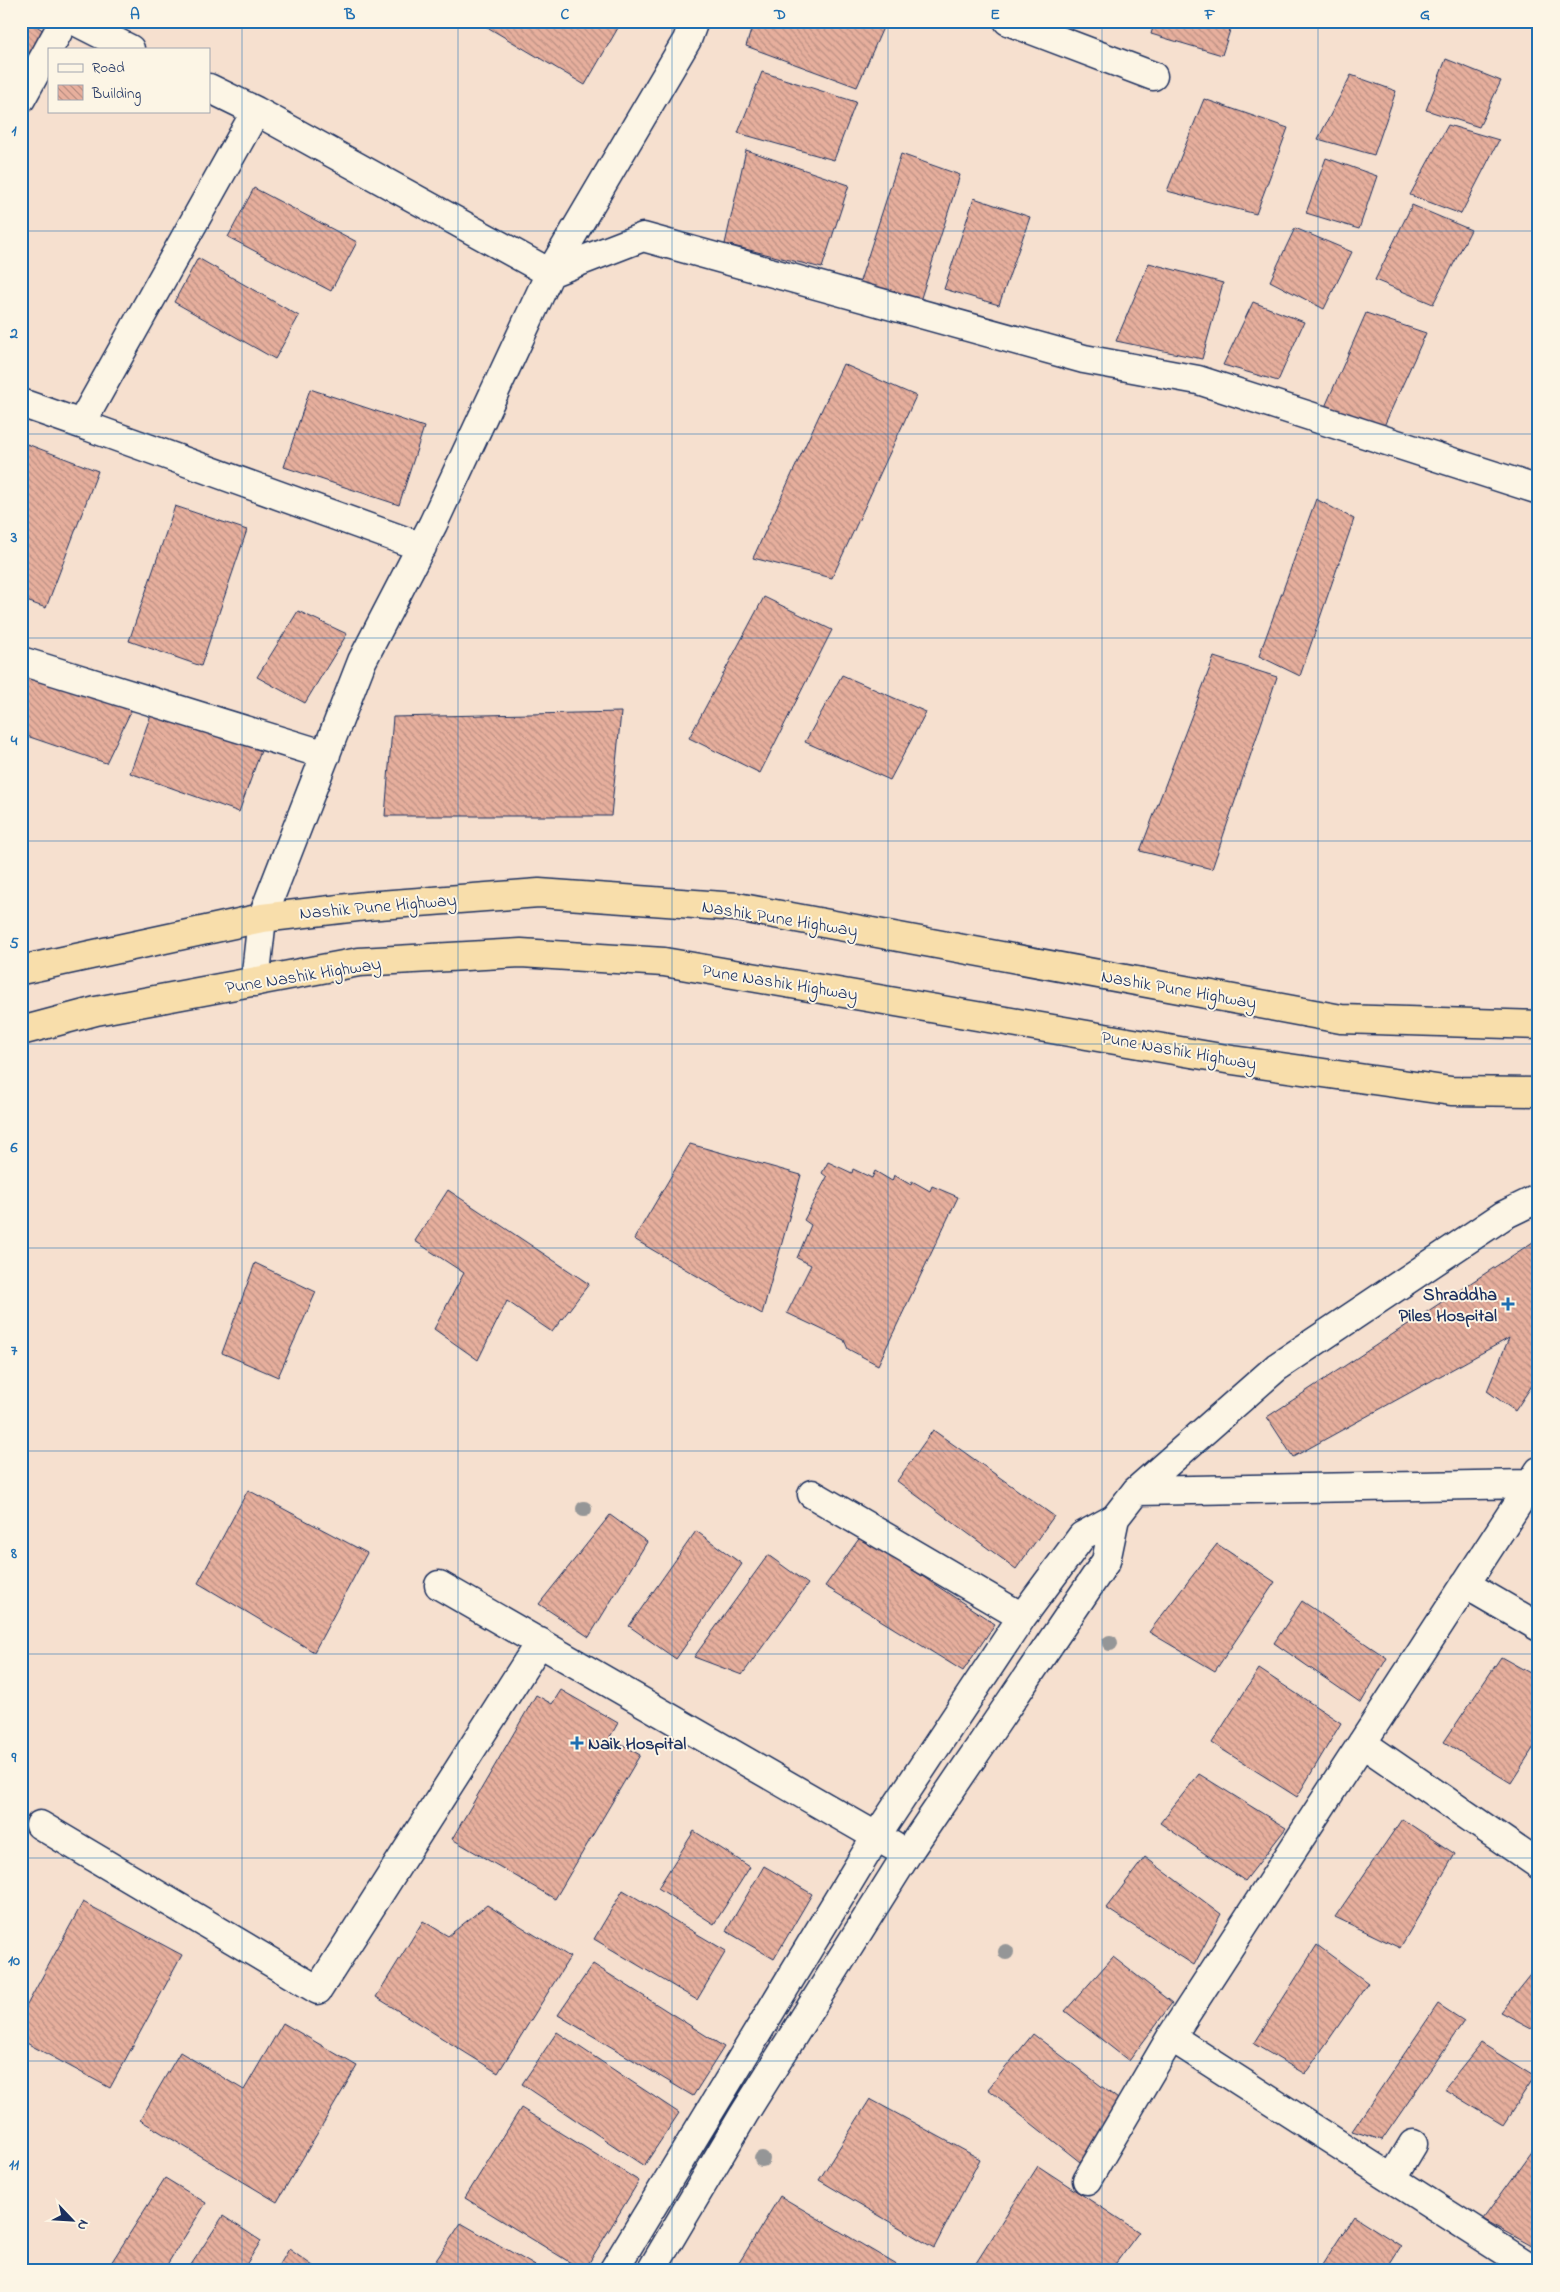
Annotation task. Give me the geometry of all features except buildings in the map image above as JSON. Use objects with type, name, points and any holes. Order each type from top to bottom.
[{"type":"highway","name":"Nashik Pune Highway","points":[[21,970],[262,918],[366,906],[539,893],[738,907],[1341,1019],[1539,1025]]},
{"type":"highway","name":"Pune Nashik Highway","points":[[21,1031],[96,1011],[360,962],[521,952],[664,962],[1232,1060],[1452,1091],[1539,1092]]},
{"type":"street","points":[[49,48],[64,21]]},
{"type":"street","points":[[75,21],[128,48]]},
{"type":"street","points":[[255,982],[262,918],[362,661],[422,547],[550,273],[687,40],[694,21]]},
{"type":"street","points":[[1008,21],[1153,76]]},
{"type":"street","points":[[21,99],[48,50]]},
{"type":"street","points":[[210,88],[256,111],[550,273]]},
{"type":"street","points":[[82,424],[256,111]]},
{"type":"street","points":[[550,273],[643,237],[1084,359],[1198,380],[1539,490]]},
{"type":"street","points":[[21,403],[422,547]]},
{"type":"street","points":[[21,661],[326,755]]},
{"type":"street","points":[[613,2271],[716,2098],[876,1837],[1022,1616],[1082,1536],[1115,1518],[1136,1491],[1277,1367],[1504,1215],[1539,1198]]},
{"type":"street","points":[[1136,1491],[1535,1477]]},
{"type":"street","points":[[1087,2180],[1171,2037],[1535,1477]]},
{"type":"street","points":[[812,1494],[1022,1616]]},
{"type":"street","points":[[651,2271],[744,2114],[907,1854],[1106,1562],[1115,1518]]},
{"type":"street","points":[[1465,1584],[1539,1627]]},
{"type":"street","points":[[439,1585],[907,1854]]},
{"type":"street","points":[[40,1825],[318,1990],[540,1642]]},
{"type":"street","points":[[1362,1743],[1539,1865]]},
{"type":"street","points":[[1171,2037],[1536,2271]]},
{"type":"street","points":[[716,2098],[744,2114]]},
{"type":"street","points":[[1392,2179],[1413,2144]]},
{"type":"place","name":"Shraddha Piles Hospital","points":[[1508,1304]]},
{"type":"place","name":"Naik Hospital","points":[[577,1743]]}]
